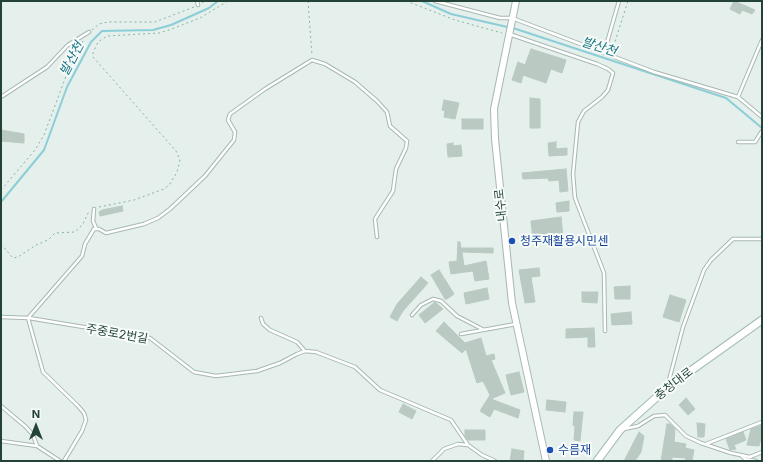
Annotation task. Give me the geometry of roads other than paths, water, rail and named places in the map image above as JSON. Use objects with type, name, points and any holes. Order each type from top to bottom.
[{"type":"main road","name":"충청대로","points":[[597,461],[620,430],[668,387],[762,320]]},
{"type":"street","name":"내수로","points":[[516,1],[494,110],[504,237],[512,303],[546,461]]},
{"type":"lane","points":[[197,1],[198,5]]},
{"type":"lane","points":[[435,1],[512,20],[654,72],[738,97],[762,117]]},
{"type":"lane","points":[[604,53],[619,1]]},
{"type":"lane","points":[[1,97],[47,67],[68,45],[89,32]]},
{"type":"lane","points":[[509,33],[597,64],[612,71],[613,73],[608,90],[602,97],[584,111],[578,122],[573,174],[575,198],[604,273],[605,331]]},
{"type":"lane","points":[[738,97],[762,40]]},
{"type":"lane","points":[[94,209],[93,221],[96,228],[106,233],[152,221],[170,209],[205,176],[234,140],[235,132],[228,120],[230,114],[265,89],[312,60],[325,64],[355,82],[383,107],[390,126],[407,142],[406,148],[396,169],[393,191],[375,219],[377,237]]},
{"type":"lane","points":[[738,142],[755,142],[762,131]]},
{"type":"lane","points":[[64,461],[82,431],[86,420],[84,413],[78,406],[43,372],[28,318],[82,256],[85,244],[91,232],[96,228]]},
{"type":"lane","points":[[668,387],[683,327],[704,270],[710,260],[733,239],[762,239]]},
{"type":"lane","points":[[412,315],[421,305],[434,299],[441,302],[457,316],[484,330]]},
{"type":"lane","name":"주중로2번길","points":[[1,317],[28,318],[150,338],[194,372],[216,376],[257,371],[280,363],[306,351]]},
{"type":"lane","points":[[262,318],[263,324],[270,330],[297,342],[306,351],[316,352],[355,367],[380,390],[451,420],[468,445],[482,455],[495,461]]},
{"type":"lane","points":[[461,334],[517,324]]},
{"type":"lane","points":[[1,406],[26,427],[33,435],[37,446]]},
{"type":"lane","points":[[620,430],[638,426],[654,416],[665,415],[686,436],[706,445],[742,455],[750,456],[762,452]]},
{"type":"lane","points":[[706,445],[762,422]]},
{"type":"lane","points":[[1,440],[37,446],[60,461]]},
{"type":"lane","points":[[432,461],[444,449],[458,444],[468,445]]},
{"type":"lane","points":[[742,455],[745,458],[756,461]]},
{"type":"waterway","name":"발산천","points":[[1,202],[44,150],[67,87],[91,42],[102,31],[153,30],[171,25],[209,8],[218,1]]},
{"type":"waterway","name":"발산천","points":[[422,1],[451,14],[516,29],[726,98],[762,128]]},
{"type":"place","name":"청주재활용시민센","points":[[512,241]]},
{"type":"place","name":"수름재","points":[[550,450]]}]
